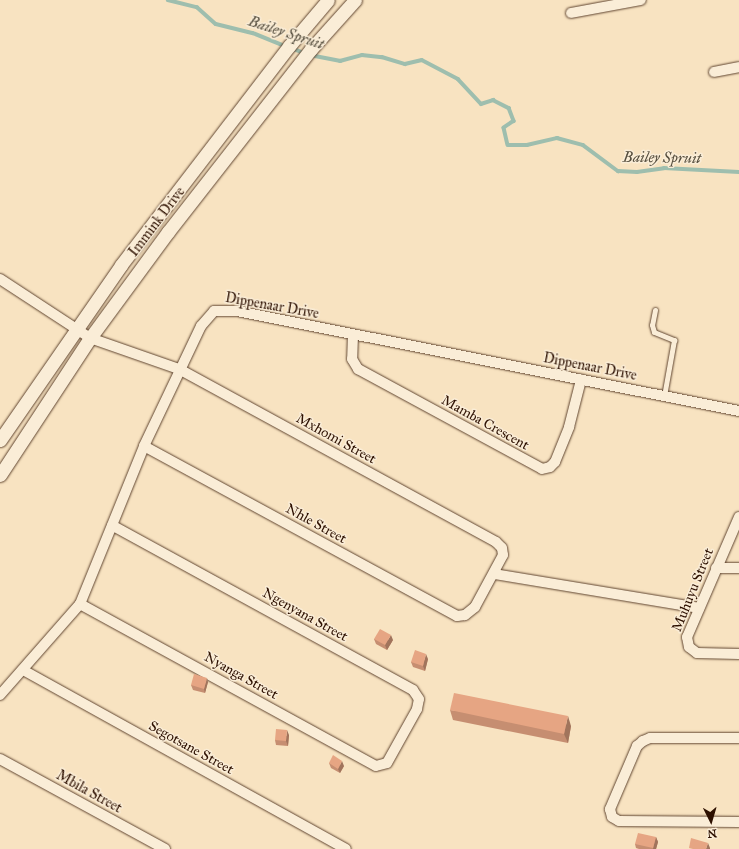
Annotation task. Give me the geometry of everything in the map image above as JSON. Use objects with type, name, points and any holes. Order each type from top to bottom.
[{"type":"main road","name":"Immink Drive","points":[[0,440],[121,265],[289,46],[328,0]]},
{"type":"main road","name":"Immink Drive","points":[[0,475],[90,338],[168,232],[311,49],[355,0]]},
{"type":"street","points":[[572,13],[641,0]]},
{"type":"street","points":[[714,72],[739,67]]},
{"type":"street","name":"Mxhomi Street","points":[[0,279],[90,338],[180,369],[496,542],[502,548],[503,555],[475,607]]},
{"type":"street","name":"Dippenaar Drive","points":[[0,695],[80,604],[144,446],[203,321],[216,310],[236,311],[739,411]]},
{"type":"street","name":"Mamba Crescent","points":[[353,335],[352,359],[358,369],[542,469],[550,467],[555,462],[569,427],[581,380]]},
{"type":"street","name":"Nhle Street","points":[[144,446],[452,614],[465,615],[475,607]]},
{"type":"street","name":"Muhuyu Street","points":[[739,517],[687,635],[687,643],[691,650],[699,654],[739,654]]},
{"type":"street","name":"Ngenyana Street","points":[[112,525],[413,690],[419,699],[419,705],[388,760]]},
{"type":"street","points":[[716,568],[739,568]]},
{"type":"street","points":[[494,574],[699,608]]},
{"type":"street","name":"Nyanga Street","points":[[80,604],[376,766],[384,765],[388,760]]},
{"type":"street","name":"Segotsane Street","points":[[23,670],[342,848]]},
{"type":"street","points":[[739,738],[650,738],[637,746],[610,809],[614,818],[619,821],[739,822]]},
{"type":"street","name":"Mbila Street","points":[[0,759],[165,849]]},
{"type":"lane","points":[[655,310],[652,329],[674,340],[664,396]]},
{"type":"building","points":[[380,629],[391,635],[385,645],[374,639]]},
{"type":"building","points":[[415,650],[426,654],[423,666],[411,662]]},
{"type":"building","points":[[194,674],[207,678],[204,689],[191,685]]},
{"type":"building","points":[[454,693],[568,716],[564,734],[450,710]]},
{"type":"building","points":[[276,729],[287,730],[286,741],[275,740]]},
{"type":"building","points":[[333,755],[342,761],[338,769],[329,763]]},
{"type":"building","points":[[638,833],[656,837],[653,848],[635,844]]},
{"type":"building","points":[[691,838],[708,843],[706,849],[689,848]]},
{"type":"waterway","name":"Bailey Spruit","points":[[168,0],[197,7],[216,24],[253,33],[285,46]]},
{"type":"waterway","name":"Bailey Spruit","points":[[291,48],[304,53]]},
{"type":"waterway","name":"Bailey Spruit","points":[[310,55],[340,61],[362,55],[382,57],[405,64],[422,60],[458,79],[481,104],[493,100],[509,108],[514,121],[504,128],[508,145],[527,145],[557,138],[583,145],[618,171],[637,172],[664,168],[739,172]]}]
